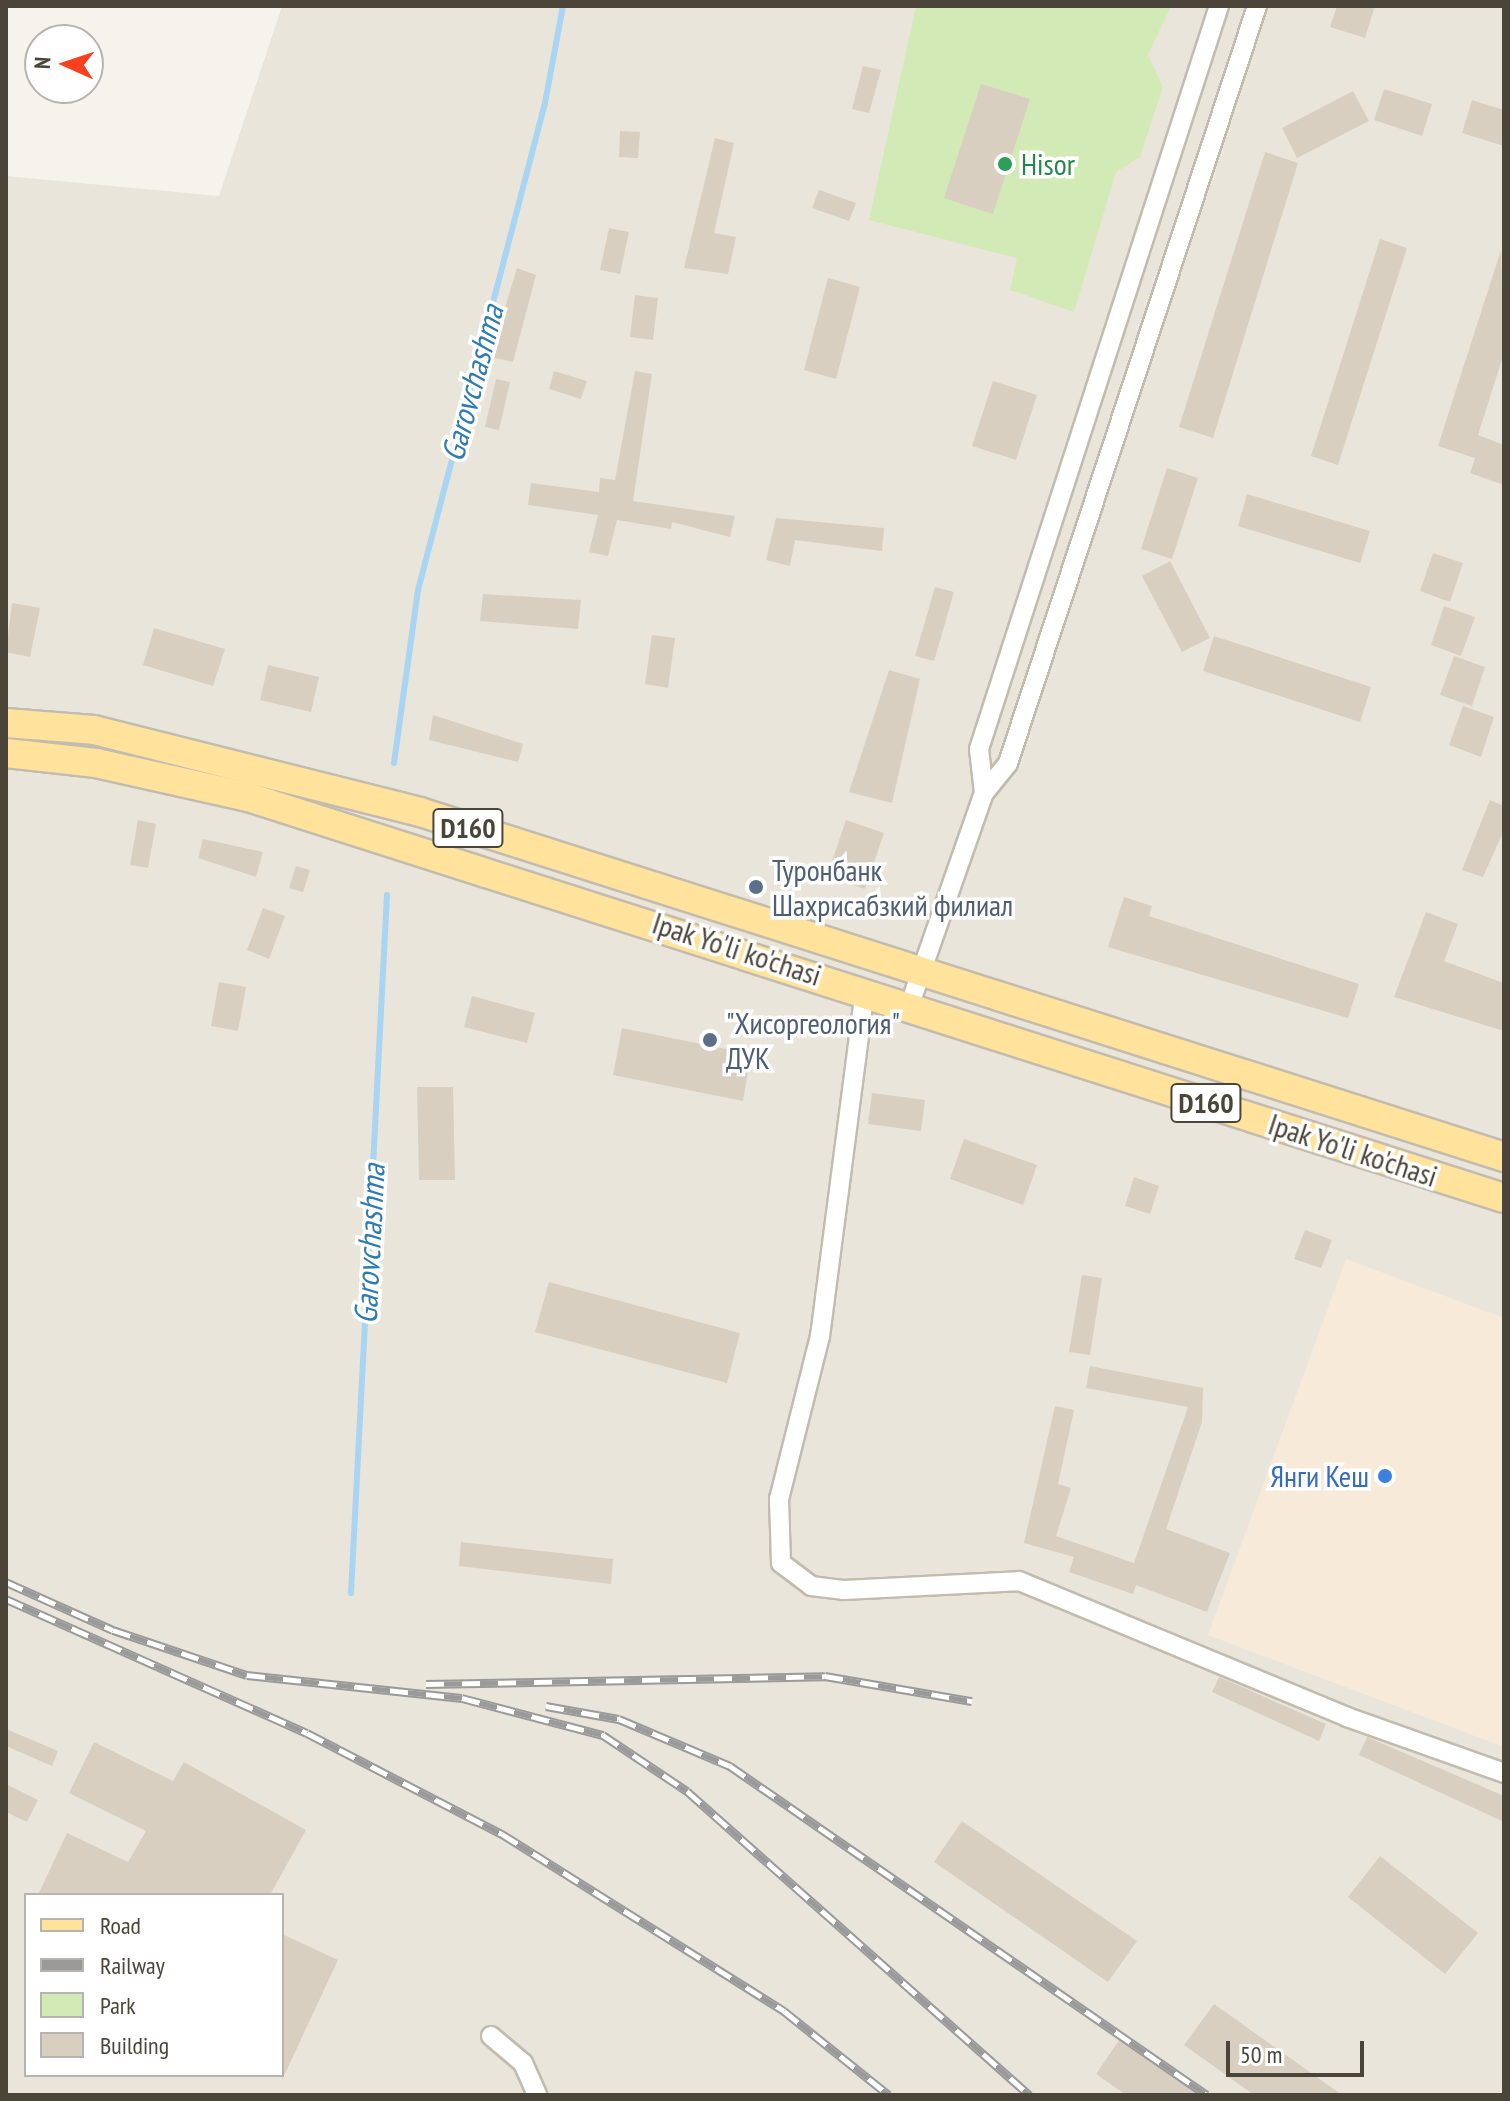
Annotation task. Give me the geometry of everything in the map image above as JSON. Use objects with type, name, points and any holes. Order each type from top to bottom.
[{"type":"main road","name":"Ipak Yo'li ko'chasi","points":[[6,723],[94,730],[260,767],[922,969],[1504,1157]]},
{"type":"main road","name":"Ipak Yo'li ko'chasi","points":[[6,753],[96,763],[248,797],[910,1004],[1504,1198]]},
{"type":"street","points":[[984,793],[979,749],[1219,6]]},
{"type":"street","points":[[910,1004],[984,793],[1008,763],[1257,6]]},
{"type":"street","points":[[865,990],[820,1336],[779,1499],[781,1563],[811,1586],[843,1590],[1019,1581],[1347,1717],[1504,1773]]},
{"type":"street","points":[[491,2036],[523,2063],[537,2095]]},
{"type":"shaded area","points":[[282,6],[1504,6],[1504,2095],[6,2095],[6,176],[219,196]]},
{"type":"shaded area","name":"Янги Кеш","points":[[1346,1259],[1504,1318],[1504,1747],[1208,1635]]},
{"type":"green space","name":"Hisor","points":[[916,6],[1171,6],[1148,55],[1163,87],[1140,157],[1116,172],[1074,312],[1010,290],[1017,258],[869,220]]},
{"type":"building","points":[[1337,6],[1375,6],[1365,38],[1330,27]]},
{"type":"building","points":[[863,66],[881,70],[869,113],[852,109]]},
{"type":"building","points":[[981,84],[1030,99],[993,214],[944,198]]},
{"type":"building","points":[[1384,89],[1432,104],[1422,136],[1374,120]]},
{"type":"building","points":[[1353,91],[1369,121],[1297,158],[1282,128]]},
{"type":"building","points":[[1472,100],[1504,110],[1504,146],[1462,133]]},
{"type":"building","points":[[620,131],[640,132],[638,158],[619,157]]},
{"type":"building","points":[[715,138],[734,143],[714,233],[736,237],[728,274],[684,268]]},
{"type":"building","points":[[1265,152],[1298,163],[1213,438],[1179,427]]},
{"type":"building","points":[[819,190],[856,203],[849,221],[812,208]]},
{"type":"building","points":[[609,228],[629,232],[620,274],[600,270]]},
{"type":"building","points":[[1380,239],[1407,248],[1338,465],[1311,456]]},
{"type":"building","points":[[1501,250],[1504,353],[1478,435],[1504,445],[1504,485],[1470,473],[1475,458],[1438,446]]},
{"type":"building","points":[[517,268],[536,275],[513,362],[490,357]]},
{"type":"building","points":[[828,278],[860,287],[836,379],[804,370]]},
{"type":"building","points":[[635,295],[658,298],[653,340],[630,337]]},
{"type":"building","points":[[554,371],[587,381],[581,399],[549,389]]},
{"type":"building","points":[[635,371],[652,374],[633,501],[735,516],[730,537],[672,522],[671,529],[617,520],[608,556],[589,552],[598,515],[528,505],[531,483],[599,492],[600,478],[615,480]]},
{"type":"building","points":[[496,379],[510,382],[499,430],[485,427]]},
{"type":"building","points":[[993,381],[1037,395],[1016,460],[972,446]]},
{"type":"building","points":[[1167,468],[1198,478],[1172,559],[1141,549]]},
{"type":"building","points":[[1247,494],[1370,531],[1360,563],[1238,526]]},
{"type":"building","points":[[776,518],[884,528],[882,551],[795,540],[790,566],[766,560]]},
{"type":"building","points":[[1433,553],[1463,563],[1450,602],[1420,591]]},
{"type":"building","points":[[1170,561],[1210,638],[1182,652],[1142,576]]},
{"type":"building","points":[[935,587],[954,592],[934,661],[915,656]]},
{"type":"building","points":[[483,594],[581,600],[578,629],[480,621]]},
{"type":"building","points":[[12,603],[40,608],[30,657],[6,652]]},
{"type":"building","points":[[1444,606],[1475,617],[1461,656],[1431,645]]},
{"type":"building","points":[[154,628],[225,649],[213,686],[143,665]]},
{"type":"building","points":[[652,635],[675,638],[668,688],[645,684]]},
{"type":"building","points":[[1214,636],[1371,687],[1360,722],[1203,671]]},
{"type":"building","points":[[1454,656],[1485,667],[1472,706],[1440,695]]},
{"type":"building","points":[[268,665],[319,677],[311,712],[260,700]]},
{"type":"building","points":[[889,670],[920,679],[892,803],[849,792]]},
{"type":"building","points":[[1463,706],[1494,717],[1481,757],[1449,745]]},
{"type":"building","points":[[433,715],[523,744],[518,762],[429,740]]},
{"type":"building","points":[[1490,800],[1504,806],[1504,830],[1483,877],[1462,870]]},
{"type":"building","points":[[138,820],[156,824],[148,868],[130,865]]},
{"type":"building","points":[[846,820],[884,833],[865,889],[827,876]]},
{"type":"building","points":[[203,839],[263,852],[256,877],[198,858]]},
{"type":"building","points":[[296,866],[310,870],[303,892],[289,888]]},
{"type":"building","points":[[1124,897],[1152,906],[1149,916],[1359,984],[1348,1018],[1108,947]]},
{"type":"building","points":[[263,908],[285,916],[269,959],[247,950]]},
{"type":"building","points":[[1426,912],[1458,924],[1444,961],[1504,983],[1504,1031],[1394,997]]},
{"type":"building","points":[[219,982],[246,987],[238,1031],[211,1026]]},
{"type":"building","points":[[472,996],[535,1013],[527,1043],[464,1027]]},
{"type":"building","points":[[622,1028],[751,1054],[743,1101],[613,1075]]},
{"type":"building","points":[[417,1087],[453,1087],[455,1180],[419,1180]]},
{"type":"building","points":[[872,1093],[925,1100],[921,1131],[868,1124]]},
{"type":"building","points":[[964,1139],[1037,1165],[1023,1205],[950,1179]]},
{"type":"building","points":[[1134,1177],[1159,1186],[1150,1214],[1125,1206]]},
{"type":"building","points":[[1305,1230],[1332,1240],[1321,1268],[1294,1259]]},
{"type":"building","points":[[1082,1275],[1102,1278],[1090,1355],[1069,1352]]},
{"type":"building","points":[[549,1282],[740,1333],[727,1383],[535,1332]]},
{"type":"building","points":[[1090,1366],[1203,1388],[1202,1422],[1166,1529],[1230,1553],[1207,1612],[1136,1585],[1133,1594],[1069,1572],[1074,1557],[1024,1543],[1055,1406],[1074,1410],[1058,1484],[1071,1488],[1056,1536],[1134,1563],[1188,1407],[1086,1388]]},
{"type":"building","points":[[461,1542],[613,1559],[611,1584],[459,1566]]},
{"type":"building","points":[[1219,1677],[1326,1724],[1319,1741],[1212,1692]]},
{"type":"building","points":[[6,1729],[58,1751],[52,1766],[6,1746]]},
{"type":"building","points":[[1367,1737],[1504,1796],[1504,1822],[1359,1755]]},
{"type":"building","points":[[94,1742],[173,1781],[184,1762],[306,1830],[271,1893],[39,1893],[67,1833],[128,1862],[146,1831],[69,1793]]},
{"type":"building","points":[[6,1784],[38,1800],[27,1822],[6,1812]]},
{"type":"building","points":[[962,1821],[1137,1941],[1108,1982],[934,1862]]},
{"type":"building","points":[[1380,1856],[1478,1933],[1445,1974],[1348,1897]]},
{"type":"building","points":[[284,1935],[338,1960],[284,2076]]},
{"type":"building","points":[[1214,2004],[1342,2095],[1254,2095],[1184,2045]]},
{"type":"building","points":[[1120,2039],[1199,2095],[1126,2095],[1096,2074]]},
{"type":"waterway","name":"Garovchashma","points":[[394,763],[418,590],[545,103],[563,6]]},
{"type":"waterway","name":"Garovchashma","points":[[351,1593],[387,895]]},
{"type":"railway","points":[[6,1582],[113,1630],[247,1675],[462,1698],[603,1735],[687,1791],[1030,2095]]},
{"type":"railway","points":[[6,1599],[307,1733],[502,1834],[784,2011],[889,2095]]},
{"type":"railway","points":[[426,1684],[825,1676],[972,1701]]},
{"type":"railway","points":[[546,1706],[619,1719],[730,1766],[1207,2095]]},
{"type":"place","name":"Hisor","points":[[1005,164]]},
{"type":"place","name":"Туронбанк Шахрисабзкий филиал","points":[[756,887]]},
{"type":"place","name":"\"Хисоргеология\" ДУК","points":[[710,1040]]},
{"type":"place","name":"Янги Кеш","points":[[1385,1476]]}]
